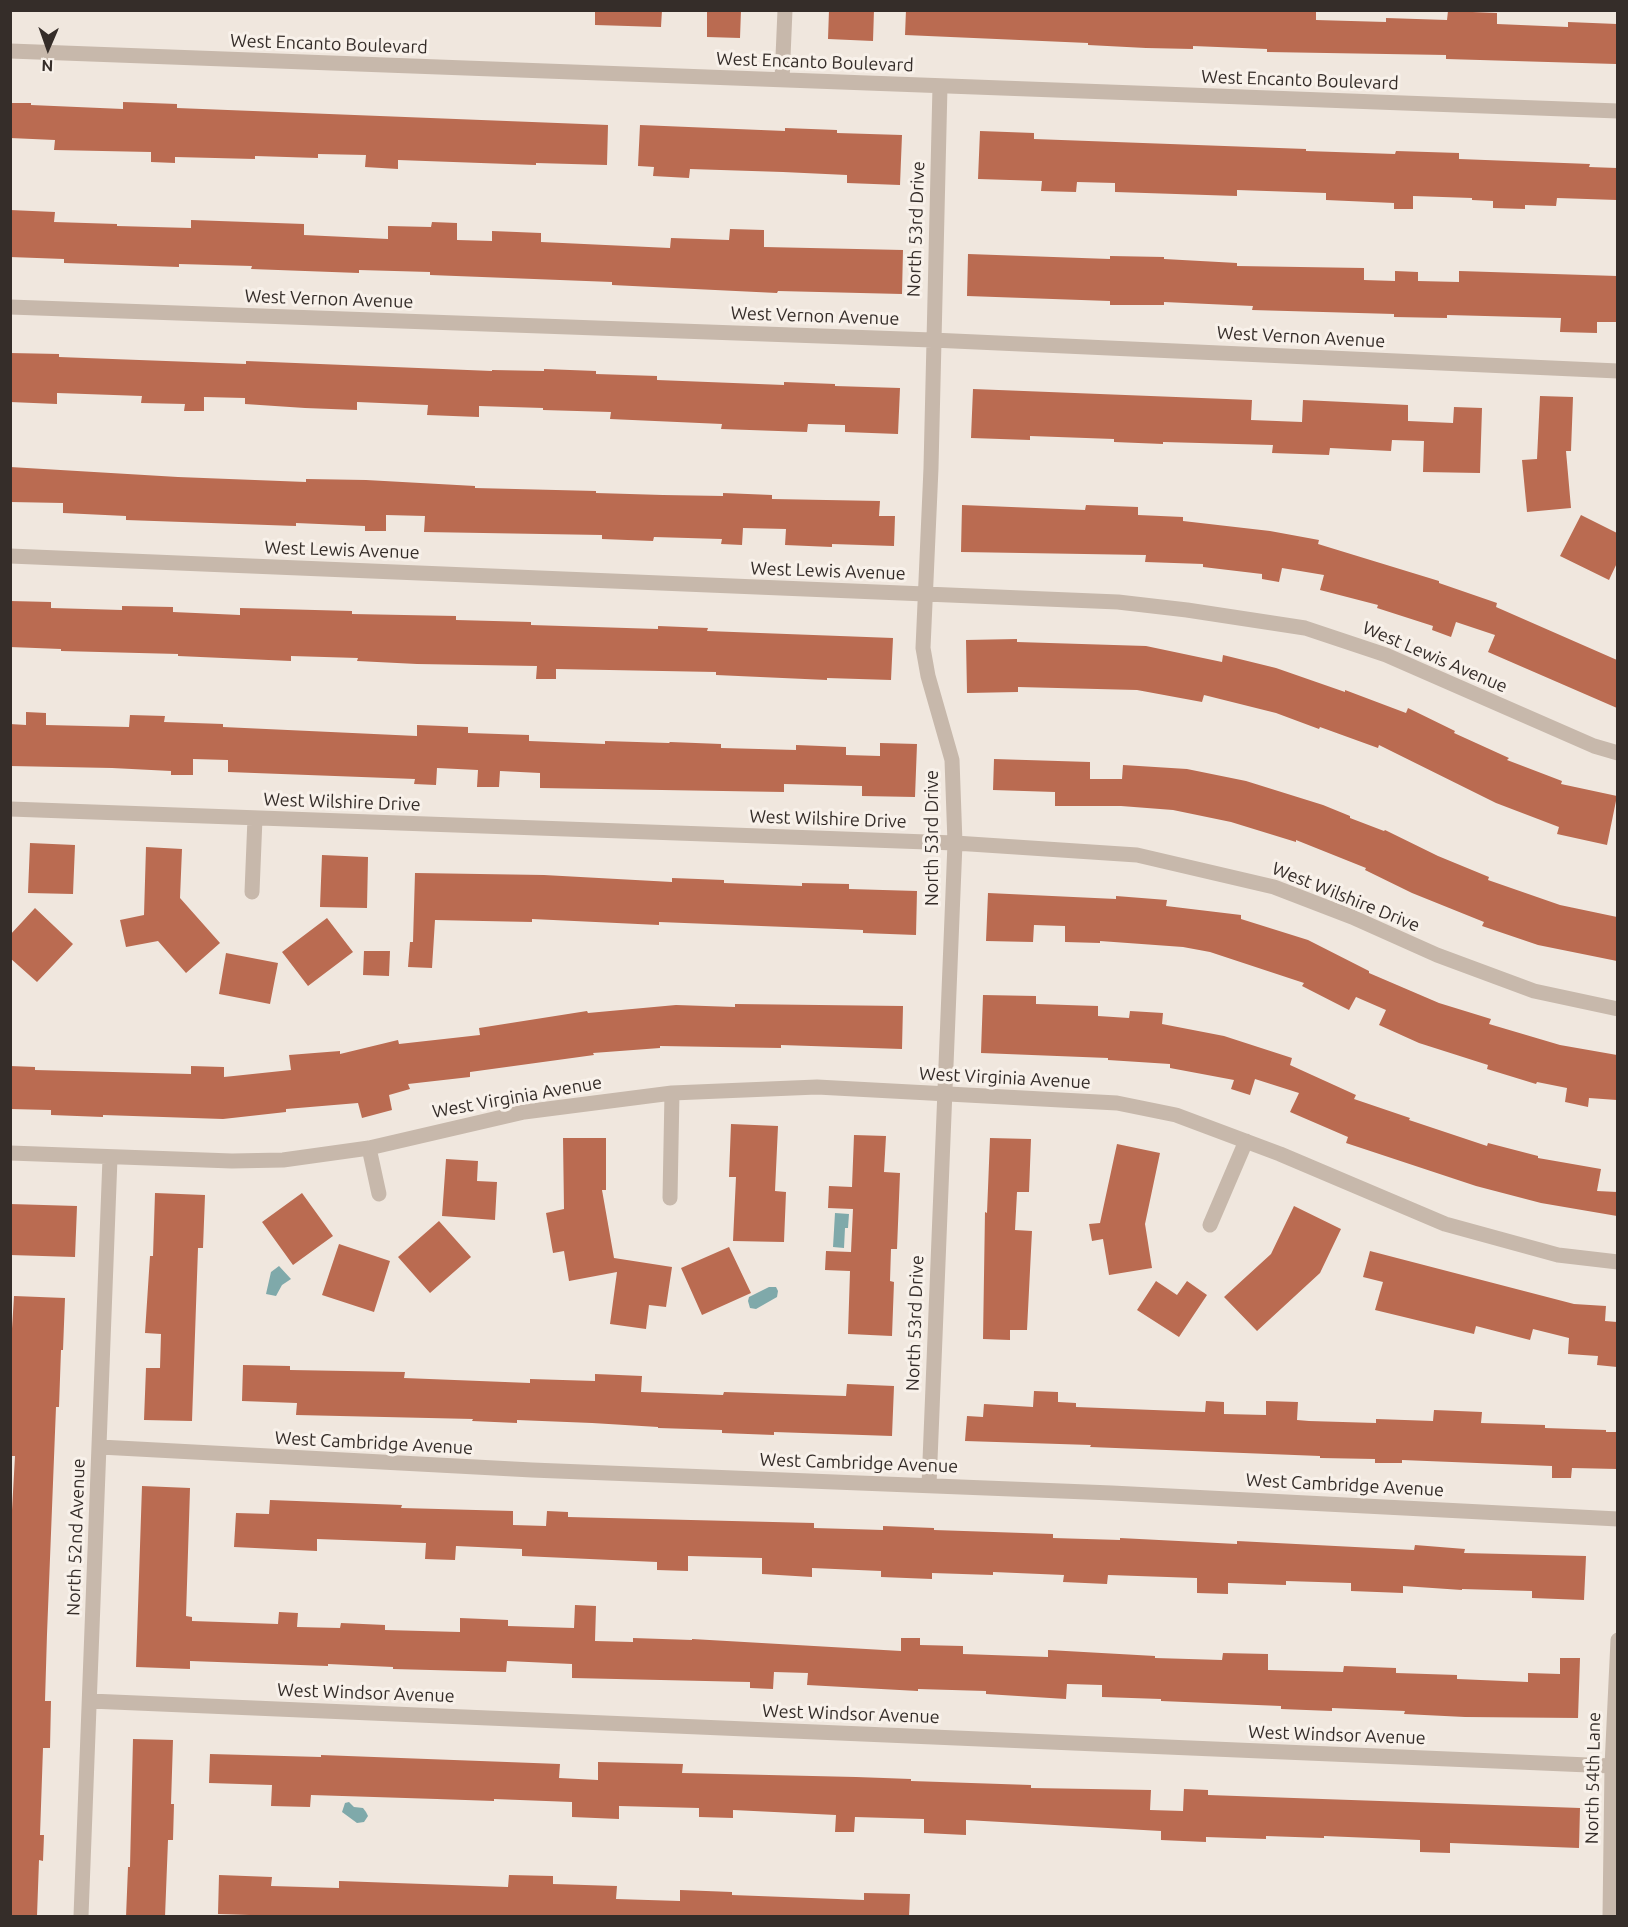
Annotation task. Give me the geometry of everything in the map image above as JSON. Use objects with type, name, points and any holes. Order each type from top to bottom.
[{"type":"street","points":[[782,80],[785,10]]},
{"type":"street","name":"West Encanto Boulevard","points":[[10,51],[1617,111]]},
{"type":"street","name":"North 53rd Drive","points":[[928,1485],[955,843],[952,760],[928,676],[923,648],[931,468],[932,340],[940,86]]},
{"type":"street","name":"West Vernon Avenue","points":[[10,308],[932,340],[1617,371]]},
{"type":"street","name":"West Lewis Avenue","points":[[10,556],[1118,602],[1187,610],[1305,628],[1386,655],[1594,746],[1617,753]]},
{"type":"street","name":"West Wilshire Drive","points":[[10,809],[955,843],[1137,855],[1274,887],[1352,917],[1437,955],[1534,992],[1617,1010]]},
{"type":"street","points":[[252,892],[255,818]]},
{"type":"street","name":"West Virginia Avenue","points":[[10,1153],[110,1158],[283,1160],[369,1148],[524,1112],[672,1093],[817,1086],[1117,1103],[1176,1115],[1246,1141],[1445,1224],[1558,1255],[1617,1262]]},
{"type":"street","points":[[670,1198],[672,1093]]},
{"type":"street","points":[[1210,1225],[1246,1141]]},
{"type":"street","points":[[369,1148],[379,1194]]},
{"type":"street","name":"North 52nd Avenue","points":[[81,1917],[110,1158]]},
{"type":"street","name":"West Cambridge Avenue","points":[[100,1447],[532,1470],[928,1485],[1617,1519]]},
{"type":"street","name":"North 54th Lane","points":[[1610,1917],[1612,1766],[1617,1640]]},
{"type":"street","name":"West Windsor Avenue","points":[[90,1701],[1612,1766]]},
{"type":"water","points":[[835,1213],[849,1214],[848,1228],[845,1228],[844,1248],[833,1247]]},
{"type":"water","points":[[279,1266],[291,1279],[282,1285],[276,1296],[266,1294],[271,1272]]},
{"type":"water","points":[[769,1287],[776,1287],[777,1297],[756,1309],[750,1308],[749,1297]]},
{"type":"water","points":[[349,1802],[354,1807],[363,1808],[368,1816],[364,1822],[357,1823],[342,1812],[345,1803]]},
{"type":"building","points":[[595,10],[662,10],[661,27],[595,25]]},
{"type":"building","points":[[707,10],[741,10],[740,38],[707,37]]},
{"type":"building","points":[[829,10],[874,10],[873,41],[828,39]]},
{"type":"building","points":[[906,10],[1316,10],[1316,20],[1386,22],[1386,18],[1447,20],[1448,11],[1497,13],[1497,24],[1568,27],[1568,22],[1617,24],[1616,64],[1446,59],[1446,55],[1267,52],[1267,49],[1193,46],[1193,49],[1146,48],[1088,45],[1088,43],[905,35]]},
{"type":"building","points":[[123,102],[177,104],[177,108],[608,125],[607,165],[398,160],[398,169],[365,167],[366,155],[318,154],[318,158],[175,157],[175,163],[151,162],[151,152],[54,150],[55,140],[10,138],[10,103],[123,109]]},
{"type":"building","points":[[640,125],[785,131],[785,128],[837,130],[837,133],[902,135],[900,185],[847,183],[847,175],[783,172],[690,169],[689,178],[653,176],[654,167],[638,166]]},
{"type":"building","points":[[980,131],[1034,133],[1034,139],[1395,154],[1396,151],[1459,153],[1459,159],[1590,164],[1589,167],[1617,168],[1617,200],[1557,198],[1556,206],[1525,205],[1525,209],[1493,208],[1493,201],[1472,200],[1472,198],[1413,196],[1413,209],[1394,209],[1394,203],[1326,200],[1326,193],[1237,190],[1237,196],[1115,192],[1115,183],[1077,182],[1076,192],[1041,191],[1042,181],[978,179]]},
{"type":"building","points":[[10,210],[55,212],[54,222],[191,228],[191,220],[304,224],[304,235],[388,239],[388,226],[431,227],[432,222],[457,223],[457,240],[492,241],[492,231],[541,233],[541,242],[670,248],[671,238],[729,240],[730,229],[764,230],[764,247],[903,250],[902,294],[778,291],[777,293],[612,285],[612,282],[430,275],[430,272],[359,270],[359,273],[251,269],[252,266],[179,264],[179,267],[64,263],[64,259],[10,257]]},
{"type":"building","points":[[968,254],[1110,259],[1110,256],[1164,257],[1164,259],[1237,263],[1237,266],[1364,268],[1364,280],[1395,281],[1395,271],[1418,272],[1418,281],[1459,282],[1459,271],[1617,276],[1617,322],[1597,322],[1597,333],[1560,332],[1561,318],[1447,315],[1447,318],[1394,317],[1394,314],[1252,310],[1253,306],[1164,302],[1164,305],[1110,305],[1110,301],[967,296]]},
{"type":"building","points":[[10,353],[246,364],[246,361],[492,371],[544,371],[544,369],[596,371],[596,374],[657,376],[657,380],[784,385],[784,382],[900,388],[898,434],[845,432],[845,425],[808,424],[807,432],[721,429],[722,424],[610,419],[611,412],[543,410],[543,408],[479,406],[479,417],[427,415],[428,405],[357,402],[357,410],[245,404],[245,398],[204,397],[204,411],[184,411],[185,404],[141,403],[142,396],[57,393],[57,404],[10,402]]},
{"type":"building","points":[[973,389],[1252,400],[1251,420],[1302,422],[1303,400],[1408,405],[1408,421],[1453,423],[1454,407],[1482,408],[1480,473],[1423,472],[1424,441],[1392,440],[1391,451],[1330,448],[1329,455],[1272,453],[1273,445],[1163,442],[1163,444],[1114,442],[1114,439],[1030,436],[1030,440],[971,438]]},
{"type":"building","points":[[1540,396],[1573,397],[1571,451],[1566,451],[1571,508],[1527,512],[1522,460],[1537,459]]},
{"type":"building","points":[[10,467],[178,477],[306,482],[306,479],[366,480],[475,486],[475,488],[596,491],[596,493],[723,496],[723,493],[772,495],[772,499],[880,501],[879,516],[895,516],[894,546],[785,545],[786,529],[743,528],[742,545],[721,544],[722,539],[654,537],[653,541],[602,539],[602,535],[424,532],[425,516],[386,515],[386,531],[365,531],[365,526],[296,523],[296,526],[126,520],[126,516],[63,513],[63,503],[10,502]]},
{"type":"building","points":[[962,505],[1085,510],[1086,505],[1138,507],[1138,515],[1183,517],[1183,521],[1270,531],[1319,540],[1318,544],[1439,581],[1439,583],[1497,603],[1496,607],[1617,660],[1617,708],[1488,652],[1495,635],[1456,622],[1451,637],[1432,630],[1433,626],[1377,608],[1378,605],[1320,590],[1324,575],[1282,568],[1279,582],[1262,579],[1262,574],[1203,567],[1203,564],[1145,562],[1146,555],[961,552]]},
{"type":"building","points":[[1581,515],[1617,533],[1617,563],[1609,580],[1560,556]]},
{"type":"building","points":[[10,601],[51,602],[51,608],[122,610],[122,606],[173,607],[173,612],[240,615],[240,608],[352,611],[352,614],[456,616],[456,620],[531,622],[531,625],[658,629],[658,626],[708,628],[707,631],[893,638],[891,680],[827,678],[827,680],[716,675],[716,672],[556,669],[556,679],[536,679],[537,666],[417,664],[357,661],[358,658],[291,656],[291,661],[10,647]]},
{"type":"building","points":[[1017,639],[1017,642],[1146,646],[1222,662],[1223,655],[1276,668],[1406,713],[1408,708],[1455,731],[1454,733],[1509,758],[1507,760],[1562,781],[1561,784],[1617,796],[1607,845],[1557,834],[1559,827],[1496,803],[1379,745],[1378,748],[1276,713],[1204,695],[1202,702],[1137,690],[1018,687],[1018,692],[967,693],[966,640]]},
{"type":"building","points":[[26,712],[46,713],[46,725],[129,727],[130,715],[165,716],[164,722],[223,724],[223,727],[417,736],[417,725],[468,727],[468,733],[529,735],[529,741],[605,744],[605,741],[670,742],[721,744],[721,748],[796,750],[796,745],[846,747],[846,755],[880,756],[880,743],[917,744],[915,797],[862,796],[862,786],[784,784],[784,792],[540,788],[540,773],[500,771],[499,787],[477,787],[478,770],[437,768],[436,785],[414,784],[415,779],[228,772],[228,760],[193,759],[193,775],[171,775],[171,771],[112,768],[10,766],[10,724],[26,725]]},
{"type":"building","points":[[994,759],[1090,762],[1090,779],[1122,779],[1123,765],[1187,769],[1246,781],[1323,805],[1489,877],[1488,880],[1560,905],[1617,917],[1617,961],[1538,945],[1482,926],[1484,922],[1412,893],[1365,870],[1366,868],[1296,840],[1296,842],[1231,822],[1173,810],[1121,806],[1055,806],[1055,792],[993,790]]},
{"type":"building","points":[[30,843],[75,845],[73,894],[28,893]]},
{"type":"building","points":[[146,847],[182,849],[180,898],[220,943],[186,973],[158,941],[126,947],[120,920],[144,915]]},
{"type":"building","points":[[322,855],[368,857],[367,908],[320,907]]},
{"type":"building","points":[[415,873],[544,875],[672,882],[672,878],[802,886],[802,883],[849,884],[849,889],[917,891],[916,935],[863,933],[863,930],[659,922],[659,925],[532,919],[532,922],[435,920],[432,968],[408,967],[410,942],[413,942]]},
{"type":"building","points":[[988,893],[1116,899],[1116,896],[1167,900],[1166,906],[1241,915],[1241,919],[1308,940],[1369,973],[1439,1003],[1491,1019],[1489,1024],[1560,1045],[1617,1055],[1617,1100],[1589,1098],[1588,1107],[1565,1102],[1567,1088],[1537,1082],[1536,1084],[1487,1069],[1488,1065],[1419,1043],[1379,1025],[1386,1010],[1356,997],[1349,1010],[1302,986],[1304,983],[1210,952],[1183,947],[1100,941],[1100,943],[1065,942],[1065,926],[1034,925],[1033,942],[986,941]]},
{"type":"building","points":[[35,908],[73,944],[37,982],[10,958],[10,935]]},
{"type":"building","points":[[327,918],[353,952],[308,986],[282,952]]},
{"type":"building","points":[[364,951],[390,951],[389,976],[363,975]]},
{"type":"building","points":[[226,953],[278,963],[270,1004],[219,994]]},
{"type":"building","points":[[983,995],[1036,996],[1036,1004],[1098,1006],[1098,1016],[1129,1018],[1130,1011],[1163,1013],[1162,1024],[1224,1036],[1292,1058],[1290,1065],[1356,1095],[1354,1099],[1410,1118],[1409,1120],[1487,1146],[1488,1143],[1538,1156],[1538,1158],[1601,1169],[1597,1191],[1617,1192],[1617,1216],[1541,1203],[1476,1186],[1346,1143],[1348,1137],[1290,1112],[1299,1093],[1255,1079],[1250,1095],[1231,1089],[1234,1080],[1170,1068],[1170,1064],[1108,1060],[1108,1058],[981,1053]]},
{"type":"building","points":[[735,1004],[903,1006],[902,1049],[781,1045],[781,1048],[660,1046],[660,1048],[593,1053],[594,1055],[470,1072],[470,1077],[408,1084],[410,1089],[389,1095],[392,1110],[362,1118],[358,1103],[286,1109],[286,1112],[223,1119],[51,1115],[51,1110],[10,1109],[10,1066],[35,1067],[35,1070],[191,1074],[191,1066],[224,1067],[224,1077],[291,1070],[289,1055],[340,1051],[340,1054],[398,1040],[399,1044],[480,1035],[479,1028],[587,1011],[588,1013],[676,1005],[735,1007]]},
{"type":"building","points":[[731,1124],[778,1126],[775,1191],[786,1192],[784,1242],[733,1241],[736,1177],[729,1177]]},
{"type":"building","points":[[854,1135],[886,1136],[884,1172],[900,1173],[897,1249],[891,1249],[890,1281],[894,1282],[892,1336],[848,1334],[850,1271],[825,1270],[826,1251],[851,1252],[853,1209],[828,1208],[829,1186],[852,1187]]},
{"type":"building","points":[[563,1138],[606,1138],[606,1190],[602,1190],[614,1258],[672,1267],[666,1307],[649,1305],[646,1329],[610,1324],[617,1272],[569,1281],[564,1251],[553,1253],[546,1213],[564,1209]]},
{"type":"building","points":[[990,1138],[1031,1139],[1029,1192],[1017,1192],[1015,1230],[1032,1231],[1027,1330],[1010,1330],[1010,1340],[983,1339],[985,1212],[987,1213]]},
{"type":"building","points":[[1117,1144],[1160,1153],[1145,1224],[1152,1268],[1109,1275],[1103,1239],[1092,1241],[1089,1224],[1100,1223]]},
{"type":"building","points":[[446,1159],[478,1161],[477,1181],[497,1182],[495,1220],[442,1216]]},
{"type":"building","points":[[155,1193],[205,1195],[203,1248],[198,1248],[192,1421],[144,1420],[146,1368],[160,1368],[161,1334],[145,1333],[150,1256],[153,1256]]},
{"type":"building","points":[[302,1193],[333,1236],[293,1265],[262,1222]]},
{"type":"building","points":[[10,1204],[77,1206],[75,1257],[10,1255]]},
{"type":"building","points":[[1294,1206],[1341,1229],[1320,1273],[1257,1331],[1224,1297],[1271,1254]]},
{"type":"building","points":[[439,1221],[471,1257],[430,1293],[398,1257]]},
{"type":"building","points":[[339,1244],[390,1261],[374,1312],[322,1295]]},
{"type":"building","points":[[729,1247],[751,1293],[702,1315],[681,1268]]},
{"type":"building","points":[[1370,1251],[1574,1304],[1606,1306],[1605,1321],[1617,1322],[1617,1367],[1597,1365],[1598,1356],[1568,1354],[1569,1338],[1533,1329],[1530,1340],[1476,1326],[1474,1334],[1375,1310],[1383,1282],[1363,1277]]},
{"type":"building","points":[[1156,1281],[1177,1295],[1187,1281],[1207,1295],[1179,1337],[1137,1310]]},
{"type":"building","points":[[14,1296],[65,1298],[59,1407],[56,1407],[47,1634],[45,1701],[51,1701],[50,1748],[43,1748],[40,1835],[44,1835],[43,1861],[39,1860],[37,1916],[10,1915],[10,1546],[15,1456],[10,1456],[10,1361]]},
{"type":"building","points":[[243,1365],[290,1366],[290,1370],[405,1372],[404,1378],[530,1383],[530,1379],[595,1381],[595,1374],[642,1376],[641,1392],[723,1395],[724,1392],[846,1396],[847,1384],[894,1386],[892,1436],[774,1432],[774,1435],[592,1423],[517,1420],[517,1423],[472,1421],[473,1419],[296,1415],[297,1403],[242,1401]]},
{"type":"building","points":[[1034,1391],[1058,1392],[1058,1402],[1076,1403],[1076,1407],[1205,1412],[1206,1401],[1224,1402],[1224,1414],[1266,1415],[1266,1401],[1298,1402],[1297,1420],[1309,1421],[1376,1423],[1376,1419],[1433,1421],[1434,1410],[1482,1412],[1481,1423],[1545,1425],[1545,1428],[1617,1432],[1617,1469],[1572,1468],[1571,1478],[1552,1478],[1552,1466],[1402,1460],[1402,1463],[1375,1463],[1375,1459],[1320,1458],[1320,1456],[965,1441],[967,1416],[983,1417],[984,1404],[1033,1407]]},
{"type":"building","points":[[142,1486],[190,1488],[186,1616],[192,1617],[192,1621],[278,1624],[279,1612],[298,1613],[297,1627],[340,1628],[341,1623],[385,1625],[385,1630],[460,1632],[460,1618],[508,1620],[508,1626],[574,1628],[575,1605],[596,1606],[595,1641],[633,1642],[633,1638],[692,1639],[901,1651],[901,1638],[920,1638],[920,1645],[963,1646],[963,1654],[1048,1657],[1048,1650],[1155,1656],[1155,1658],[1222,1660],[1223,1653],[1268,1654],[1268,1670],[1343,1672],[1344,1666],[1396,1668],[1396,1673],[1457,1675],[1457,1679],[1528,1682],[1528,1673],[1560,1674],[1560,1658],[1580,1658],[1578,1718],[1465,1717],[1404,1714],[1405,1711],[1332,1708],[1332,1711],[1281,1709],[1281,1706],[1102,1697],[1102,1685],[1067,1684],[1066,1699],[986,1694],[986,1691],[918,1689],[918,1691],[807,1685],[808,1673],[774,1672],[773,1689],[750,1688],[750,1682],[572,1678],[572,1664],[507,1661],[506,1672],[393,1669],[393,1667],[328,1664],[328,1666],[190,1661],[190,1669],[136,1667]]},
{"type":"building","points":[[270,1500],[402,1505],[401,1508],[513,1511],[513,1525],[546,1526],[547,1511],[568,1512],[568,1517],[814,1523],[814,1528],[883,1530],[883,1526],[1053,1534],[1053,1538],[1120,1540],[1120,1538],[1237,1544],[1237,1541],[1414,1550],[1415,1545],[1465,1549],[1464,1553],[1586,1556],[1584,1600],[1532,1598],[1532,1591],[1403,1586],[1403,1593],[1351,1591],[1351,1583],[1286,1581],[1286,1585],[1228,1583],[1228,1594],[1197,1593],[1197,1578],[1108,1575],[1107,1584],[1063,1582],[1064,1575],[993,1572],[993,1575],[932,1573],[932,1579],[881,1577],[881,1571],[812,1568],[812,1577],[762,1574],[762,1558],[688,1556],[688,1571],[657,1570],[657,1562],[522,1556],[522,1549],[456,1546],[455,1560],[425,1559],[426,1543],[317,1539],[317,1551],[234,1547],[236,1513],[269,1514]]},
{"type":"building","points":[[133,1739],[173,1740],[171,1804],[174,1804],[173,1840],[168,1840],[165,1917],[126,1917],[128,1867],[130,1867]]},
{"type":"building","points":[[210,1754],[321,1757],[321,1755],[560,1764],[559,1778],[598,1780],[598,1762],[683,1764],[682,1773],[911,1779],[911,1781],[1031,1785],[1031,1788],[1151,1790],[1150,1810],[1183,1811],[1184,1789],[1208,1790],[1208,1795],[1580,1808],[1579,1848],[1450,1843],[1450,1853],[1420,1852],[1420,1840],[1266,1836],[1266,1839],[1206,1837],[1206,1842],[1161,1840],[1161,1831],[966,1820],[966,1835],[924,1833],[924,1819],[855,1817],[854,1832],[835,1832],[836,1815],[733,1810],[733,1818],[699,1817],[699,1808],[619,1806],[619,1819],[572,1817],[572,1802],[494,1799],[494,1801],[311,1795],[310,1807],[271,1806],[272,1785],[209,1783]]},
{"type":"building","points":[[219,1875],[272,1877],[271,1886],[339,1888],[339,1881],[508,1887],[509,1875],[553,1876],[553,1884],[617,1886],[616,1899],[680,1901],[680,1890],[732,1892],[732,1895],[864,1900],[864,1893],[910,1894],[909,1917],[312,1917],[218,1914]]}]
